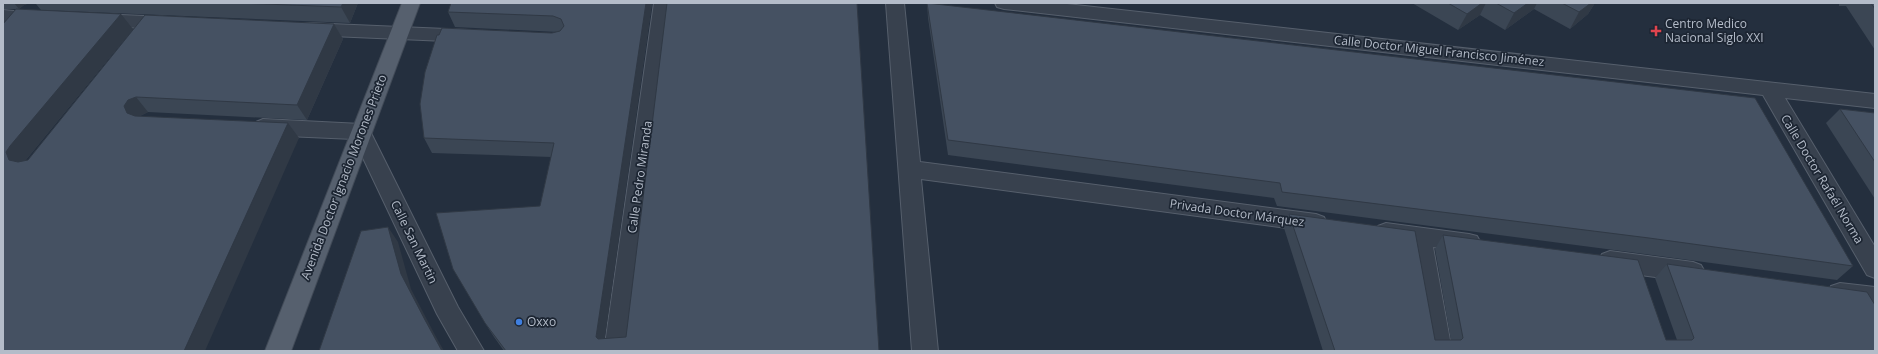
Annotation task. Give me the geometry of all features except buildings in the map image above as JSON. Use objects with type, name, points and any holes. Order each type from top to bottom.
[{"type":"main road","name":"Avenida Doctor Ignacio Morones Prieto","points":[[278,351],[411,3]]},
{"type":"street","points":[[8,34],[38,3]]},
{"type":"street","name":"Calle Pedro Miranda","points":[[617,351],[663,3]]},
{"type":"street","points":[[895,3],[925,351]]},
{"type":"street","name":"Calle Doctor Miguel Francisco Jiménez","points":[[1004,3],[1875,101]]},
{"type":"street","points":[[3,16],[56,18]]},
{"type":"street","points":[[80,19],[190,24]]},
{"type":"street","points":[[136,40],[151,22]]},
{"type":"street","points":[[291,28],[487,37]]},
{"type":"street","name":"Calle Doctor Rafaél Norma","points":[[1769,89],[1875,268]]},
{"type":"street","points":[[243,126],[361,132]]},
{"type":"street","name":"Calle San Martin","points":[[361,132],[449,314],[471,351]]},
{"type":"street","name":"Privada Doctor Márquez","points":[[909,170],[1334,226]]},
{"type":"street","points":[[1365,230],[1490,246]]},
{"type":"street","points":[[1420,237],[1439,351]]},
{"type":"street","points":[[1590,258],[1640,275],[1714,275]]},
{"type":"street","points":[[1821,290],[1875,297]]},
{"type":"place","name":"Centro Medico Nacional Siglo XXI","points":[[1656,31]]},
{"type":"place","name":"Oxxo","points":[[519,322]]}]
